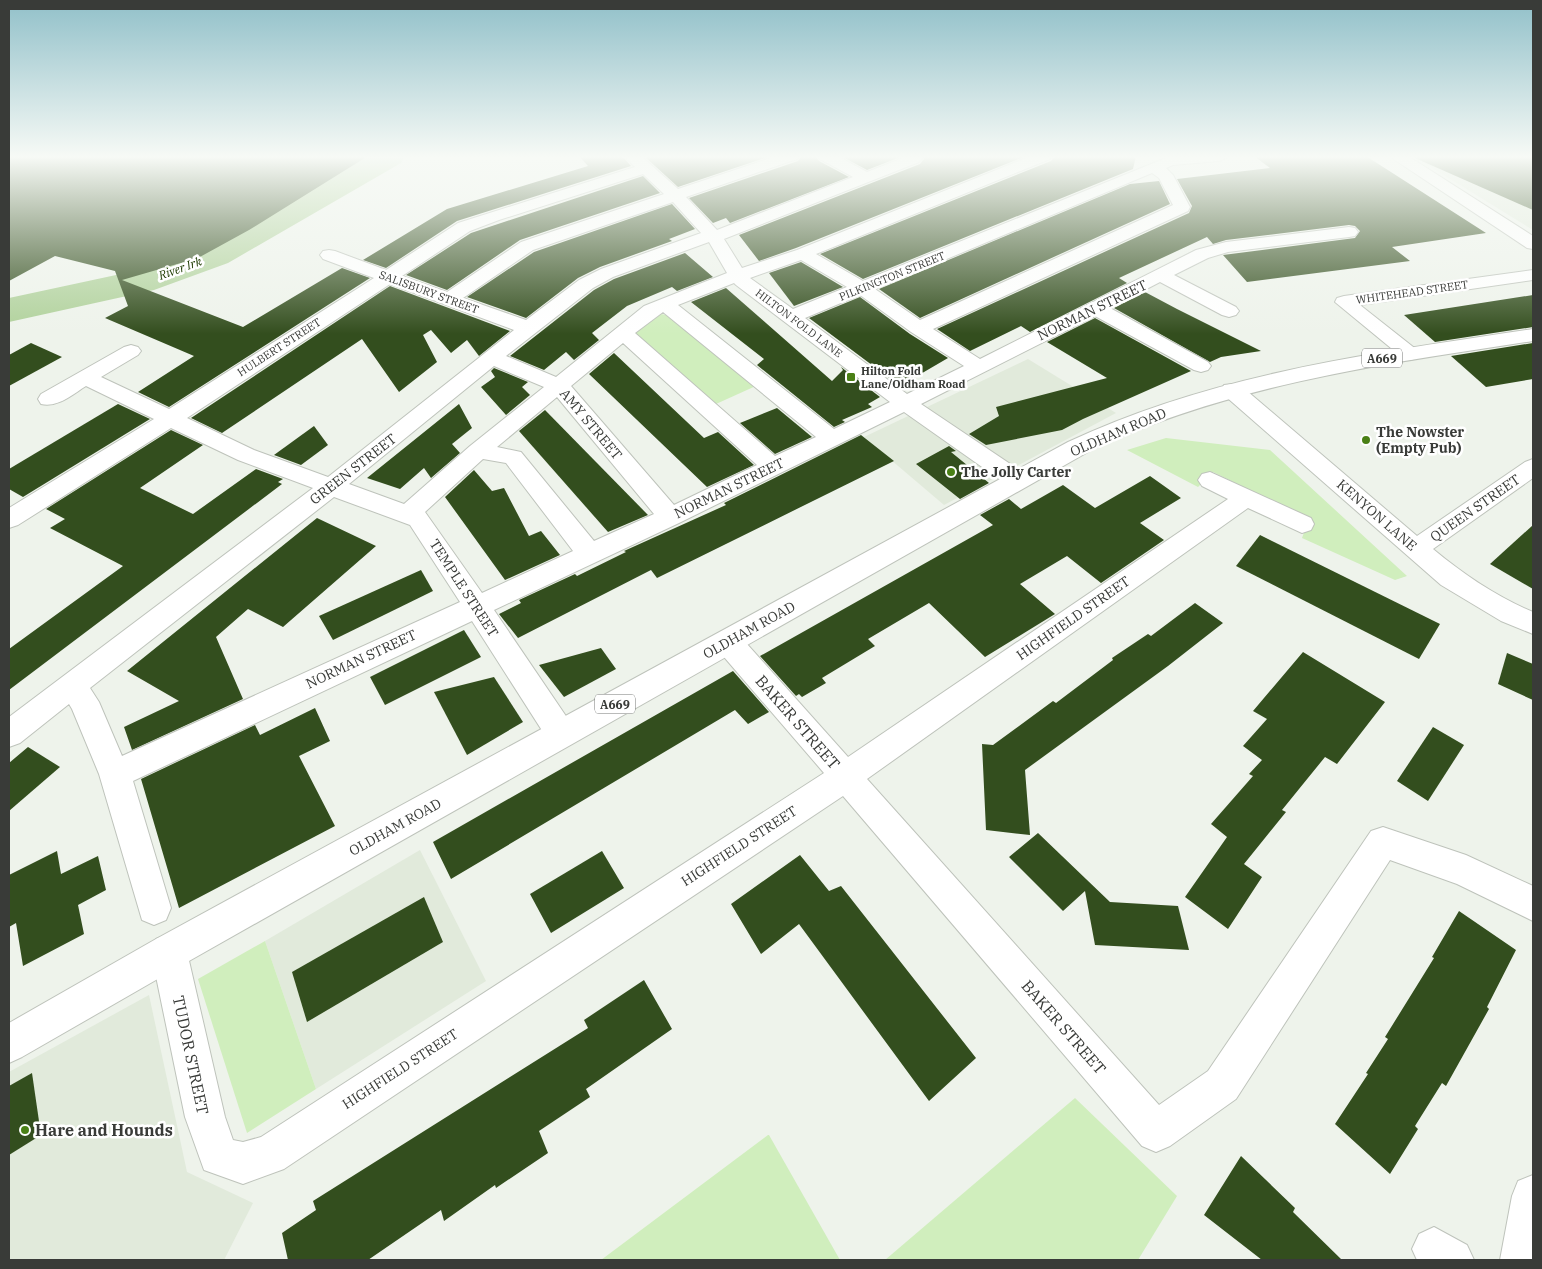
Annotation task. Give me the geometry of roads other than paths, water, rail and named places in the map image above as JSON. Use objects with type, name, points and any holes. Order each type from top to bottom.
[{"type":"street","name":"HULBERT STREET","points":[[9,519],[171,418],[386,276],[464,227],[494,215]]},
{"type":"street","points":[[449,299],[527,246],[619,215]]},
{"type":"street","name":"HILTON FOLD LANE","points":[[694,215],[713,236],[738,276],[904,402],[1016,480]]},
{"type":"street","name":"GREEN STREET","points":[[9,734],[332,486],[528,328],[596,278],[768,215]]},
{"type":"street","points":[[407,515],[478,450],[651,310],[713,284],[803,254],[897,215]]},
{"type":"street","name":"PILKINGTON STREET","points":[[791,318],[1039,215]]},
{"type":"street","points":[[918,328],[1162,215]]},
{"type":"street","points":[[1489,215],[1533,244]]},
{"type":"street","name":"NORMAN STREET","points":[[115,774],[670,517],[979,367],[1162,276],[1202,254],[1226,247],[1348,232]]},
{"type":"street","points":[[803,254],[862,288],[918,328],[979,367]]},
{"type":"street","name":"SALISBURY STREET","points":[[329,255],[528,328]]},
{"type":"street","name":"WHITEHEAD STREET","points":[[1410,354],[1341,308],[1344,302],[1533,275]]},
{"type":"street","points":[[1162,276],[1229,311]]},
{"type":"street","points":[[665,304],[831,438]]},
{"type":"street","points":[[1096,308],[1202,366]]},
{"type":"street","points":[[623,332],[773,466]]},
{"type":"street","name":"OLDHAM ROAD","points":[[9,1044],[169,952],[1016,480],[1096,438],[1168,410],[1232,390],[1316,369],[1533,335]]},
{"type":"street","points":[[49,399],[131,351]]},
{"type":"street","name":"AMY STREET","points":[[492,358],[558,385],[670,517]]},
{"type":"street","points":[[86,378],[246,455],[332,486]]},
{"type":"street","name":"KENYON LANE","points":[[1232,390],[1450,578],[1512,614],[1533,623]]},
{"type":"street","points":[[478,450],[513,457],[590,554]]},
{"type":"street","name":"QUEEN STREET","points":[[1416,549],[1533,466]]},
{"type":"street","points":[[1210,480],[1302,524]]},
{"type":"street","name":"TEMPLE STREET","points":[[332,486],[419,519],[561,734]]},
{"type":"street","name":"HIGHFIELD STREET","points":[[218,1156],[243,1163],[270,1155],[846,776],[1246,498]]},
{"type":"street","name":"BAKER STREET","points":[[728,642],[1156,1132],[1222,1085],[1383,842],[1466,871],[1533,904]]},
{"type":"street","points":[[72,686],[84,702],[115,774],[154,908]]},
{"type":"street","name":"TUDOR STREET","points":[[169,952],[205,1118],[218,1156]]},
{"type":"street","points":[[1522,1260],[1533,1196]]},
{"type":"waterway","name":"River Irk","points":[[9,310],[140,282],[215,255],[285,215]]},
{"type":"place","name":"Hilton Fold Lane/Oldham Road","points":[[851,377]]},
{"type":"place","name":"The Nowster (Empty Pub)","points":[[1366,440]]},
{"type":"place","name":"The Jolly Carter","points":[[951,472]]},
{"type":"place","name":"Hare and Hounds","points":[[25,1130]]}]
